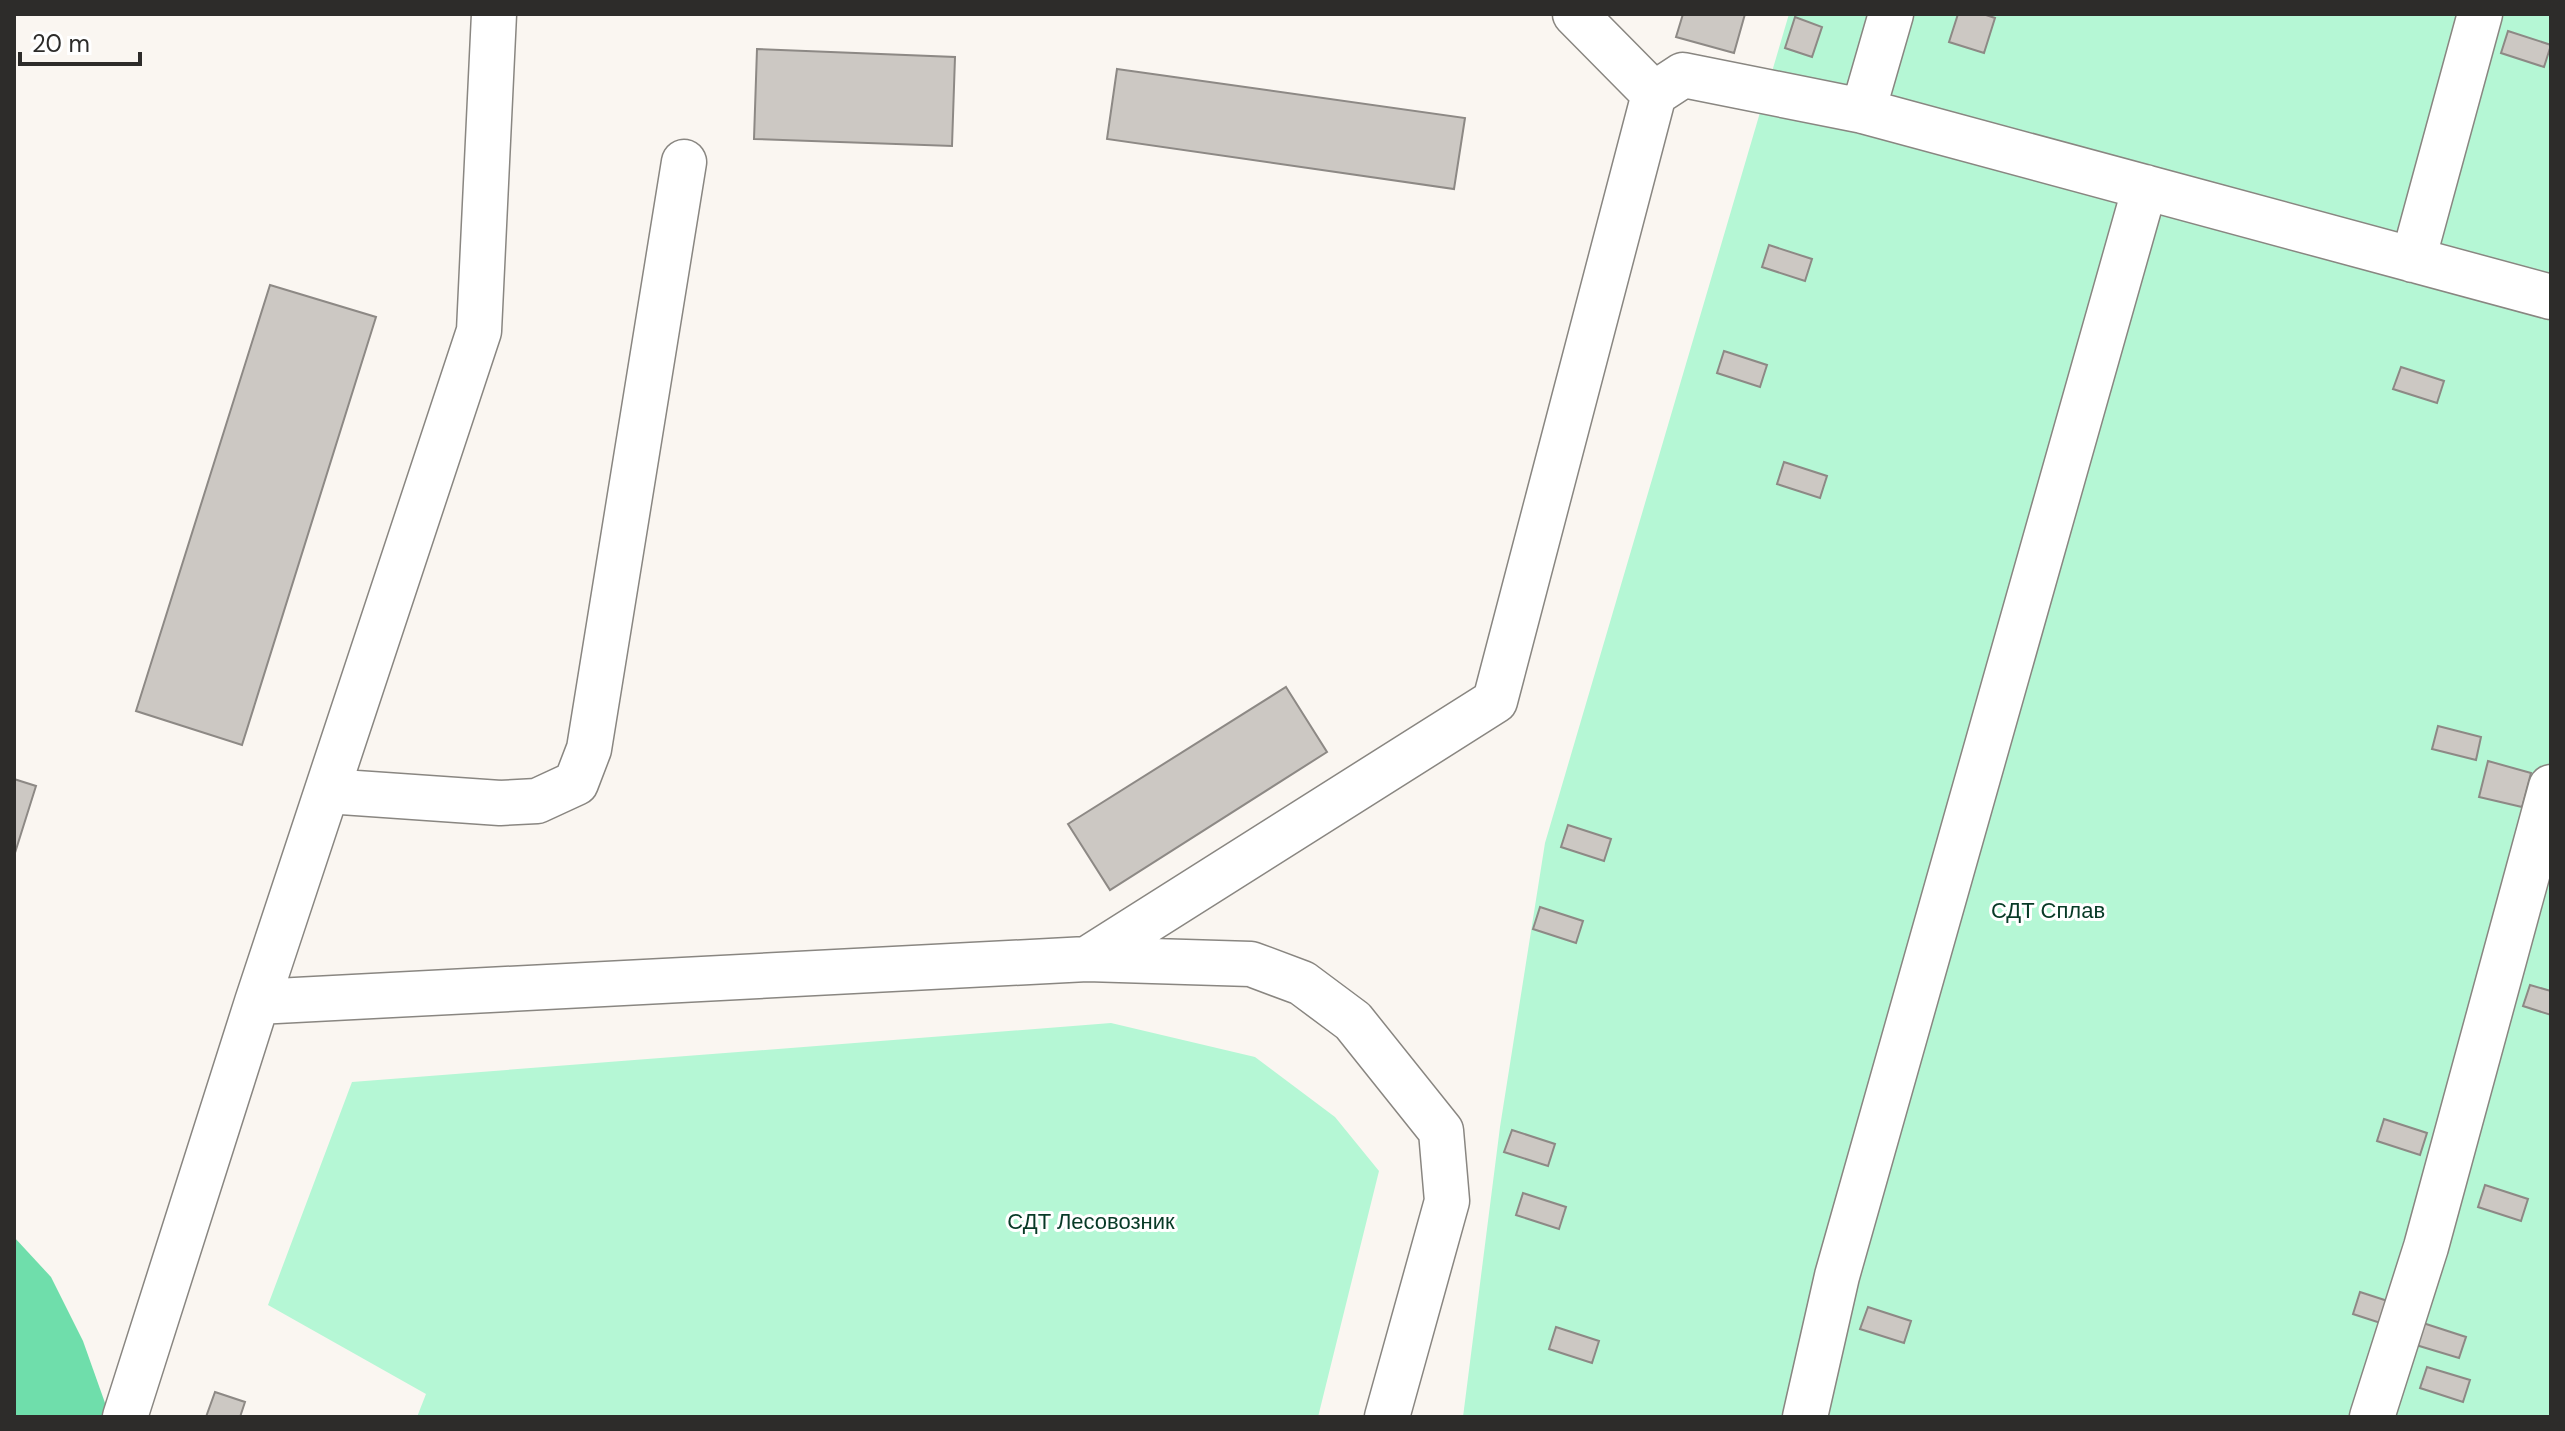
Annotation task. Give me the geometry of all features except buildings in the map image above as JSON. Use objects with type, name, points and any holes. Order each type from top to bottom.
[{"type":"street","points":[[125,1417],[257,1002],[479,331],[494,14]]},
{"type":"street","points":[[1575,14],[1654,94]]},
{"type":"street","points":[[1863,111],[1891,14]]},
{"type":"street","points":[[2413,260],[2480,14]]},
{"type":"street","points":[[1087,959],[1495,701],[1654,94],[1683,75],[1863,111],[2551,297]]},
{"type":"street","points":[[327,791],[500,803],[537,801],[576,783],[589,749],[684,162]]},
{"type":"street","points":[[1805,1417],[1837,1276],[2145,187]]},
{"type":"street","points":[[2372,1417],[2426,1247],[2551,787]]},
{"type":"street","points":[[257,1002],[1087,959],[1251,964],[1302,983],[1353,1021],[1441,1131],[1447,1201],[1387,1417]]},
{"type":"green space","name":"СДТ Сплав","points":[[1789,14],[2551,14],[2551,1417],[1463,1417],[1500,1127],[1545,843]]},
{"type":"green space","name":"СДТ Лесовозник","points":[[1111,1023],[1255,1057],[1335,1117],[1379,1171],[1318,1417],[417,1417],[426,1394],[268,1305],[352,1082]]},
{"type":"green space","points":[[14,1237],[51,1277],[83,1341],[110,1417],[14,1417]]}]
